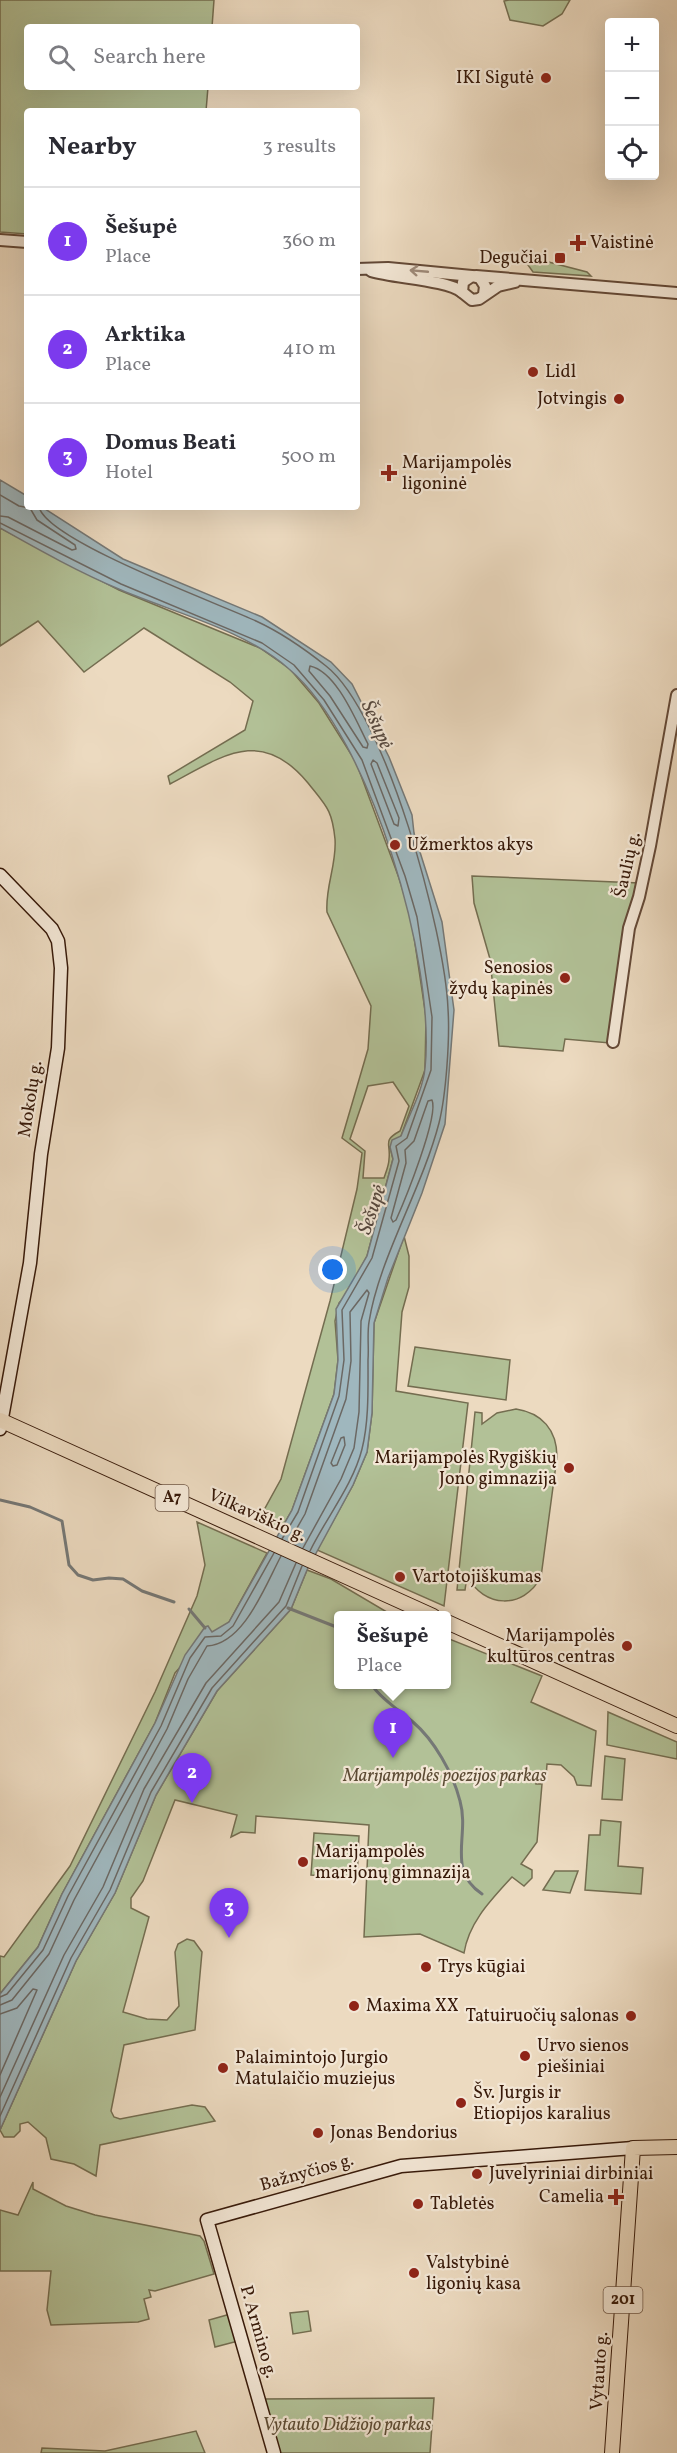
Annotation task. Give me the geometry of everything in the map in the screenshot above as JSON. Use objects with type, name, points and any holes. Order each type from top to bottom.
[{"type":"main road","name":"Mokolų g.","points":[[0,875],[52,929],[58,941],[61,968],[58,1048],[41,1154],[30,1263],[1,1423]]},
{"type":"main road","name":"Vilkaviškio g.","points":[[1,1423],[243,1529],[422,1611]]},
{"type":"main road","points":[[451,1624],[677,1726]]},
{"type":"main road","points":[[633,2148],[677,2147]]},
{"type":"main road","name":"Bažnyčios g.","points":[[207,2220],[401,2166],[633,2148]]},
{"type":"main road","name":"Vytauto g.","points":[[612,2453],[633,2148]]},
{"type":"main road","name":"P. Armino g.","points":[[207,2220],[274,2453]]},
{"type":"street","points":[[0,240],[24,242]]},
{"type":"street","points":[[361,269],[388,268],[516,281],[677,293]]},
{"type":"street","points":[[361,269],[388,277],[449,285],[472,300],[498,286],[516,281]]},
{"type":"street","points":[[462,292],[463,282],[474,276]]},
{"type":"street","points":[[474,276],[483,282],[484,294]]},
{"type":"street","name":"Šaulių g.","points":[[613,1042],[628,928],[644,877],[677,695]]},
{"type":"green space","points":[[0,0],[214,0],[212,24],[24,24],[24,90],[208,90],[206,108],[24,108],[24,234],[0,232]]},
{"type":"green space","points":[[570,0],[562,14],[543,26],[510,20],[504,1]]},
{"type":"green space","points":[[537,259],[587,272],[591,276],[533,272],[528,265]]},
{"type":"green space","points":[[0,528],[119,590],[260,648],[290,669],[319,703],[356,762],[399,878],[411,917],[426,1017],[425,1070],[401,1136],[390,1147],[393,1159],[367,1256],[347,1294],[339,1303],[335,1321],[338,1360],[334,1394],[292,1510],[280,1531],[258,1521],[281,1479],[330,1301],[357,1189],[362,1153],[342,1138],[368,1049],[371,1006],[327,912],[335,848],[330,814],[308,783],[291,766],[274,755],[258,751],[225,756],[170,784],[168,776],[245,730],[253,701],[230,682],[144,628],[84,672],[38,621],[0,646]],"holes":[[[393,1082],[409,1106],[400,1131],[389,1140],[389,1161],[384,1178],[363,1178],[365,1151],[350,1139],[368,1086]]]},
{"type":"green space","points":[[472,876],[639,883],[610,1043],[565,1039],[563,1051],[499,1046],[490,959],[474,903]]},
{"type":"green space","points":[[404,1236],[409,1256],[409,1287],[402,1312],[396,1391],[468,1403],[444,1606],[317,1550],[353,1485],[367,1452],[372,1413],[374,1323]]},
{"type":"green space","points":[[415,1347],[510,1360],[506,1400],[408,1386]]},
{"type":"green space","points":[[516,1409],[533,1414],[546,1424],[554,1439],[557,1457],[541,1577],[524,1595],[514,1600],[504,1601],[483,1594],[474,1587],[467,1576],[465,1590],[457,1590],[475,1412],[482,1413],[482,1424],[497,1413]]},
{"type":"green space","points":[[197,1522],[267,1553],[229,1622],[220,1630],[211,1633],[175,1673],[155,1723],[62,1894],[38,1947],[0,1994],[0,1956],[4,1957],[70,1866],[155,1692],[197,1596],[205,1565]]},
{"type":"green space","name":"Marijampolės poezijos parkas","points":[[307,1570],[331,1579],[385,1611],[334,1611],[334,1689],[451,1689],[451,1640],[542,1676],[531,1702],[596,1731],[591,1786],[577,1785],[574,1777],[561,1765],[547,1764],[546,1778],[536,1778],[536,1784],[542,1784],[537,1842],[521,1864],[532,1870],[532,1878],[524,1886],[512,1877],[476,1921],[464,1953],[420,1934],[364,1937],[369,1825],[256,1816],[255,1833],[241,1832],[231,1837],[237,1815],[175,1800],[143,1881],[131,1898],[131,1908],[149,1917],[123,2012],[147,2019],[167,2020],[179,2006],[175,1952],[178,1944],[187,1939],[194,1941],[202,1952],[195,2030],[124,2045],[111,2111],[114,2117],[120,2119],[192,2105],[205,2107],[215,2121],[100,2145],[96,2176],[74,2164],[51,2159],[46,2138],[28,2122],[20,2124],[20,2131],[14,2137],[4,2137],[0,2130],[76,1961],[115,1893],[156,1795],[217,1691],[291,1609]]},
{"type":"green space","points":[[608,1712],[677,1742],[677,1759],[607,1745]]},
{"type":"green space","points":[[605,1756],[625,1759],[622,1800],[602,1799]]},
{"type":"green space","points":[[601,1820],[621,1822],[618,1866],[643,1868],[641,1894],[585,1890],[589,1835],[600,1835]]},
{"type":"green space","points":[[314,1833],[359,1836],[357,1878],[311,1875]]},
{"type":"green space","points":[[555,1871],[578,1871],[570,1893],[543,1890]]},
{"type":"green space","points":[[33,2182],[33,2189],[66,2206],[95,2215],[200,2236],[204,2241],[214,2274],[155,2291],[149,2290],[151,2297],[144,2299],[149,2319],[138,2322],[51,2325],[47,2310],[51,2271],[0,2271],[0,2210],[18,2215]]},
{"type":"green space","points":[[308,2311],[311,2331],[293,2334],[290,2313]]},
{"type":"green space","points":[[234,2313],[242,2340],[215,2347],[209,2320]]},
{"type":"green space","name":"Vytauto Didžiojo parkas","points":[[434,2398],[430,2453],[274,2453],[259,2399]]},
{"type":"green space","points":[[196,2431],[205,2453],[41,2453],[42,2448],[105,2451]]},
{"type":"water","points":[[0,480],[24,494],[24,510],[47,510],[123,559],[262,617],[331,662],[352,684],[389,757],[412,815],[414,833],[442,922],[454,1010],[445,1124],[422,1193],[388,1278],[374,1323],[372,1413],[367,1452],[353,1485],[307,1570],[291,1609],[217,1691],[156,1795],[115,1893],[76,1961],[0,2130],[0,1994],[38,1947],[62,1894],[155,1723],[185,1655],[205,1627],[208,1626],[212,1632],[229,1622],[292,1510],[334,1394],[338,1360],[336,1309],[367,1256],[393,1159],[390,1147],[392,1140],[401,1136],[422,1085],[425,1068],[426,1024],[420,971],[392,855],[371,798],[346,746],[319,702],[289,669],[252,643],[106,583],[0,528]]},
{"type":"waterway","points":[[0,1500],[30,1507],[62,1521],[69,1565],[78,1575],[93,1580],[123,1579],[142,1591],[174,1602]]},
{"type":"waterway","points":[[288,1608],[334,1626]]},
{"type":"waterway","points":[[189,1609],[205,1628]]},
{"type":"waterway","points":[[375,1689],[421,1729],[448,1768],[457,1790],[462,1814],[462,1863],[471,1885],[482,1894]]},
{"type":"place","name":"IKI Sigutė","points":[[546,78]]},
{"type":"place","name":"Vaistinė","points":[[578,243]]},
{"type":"place","name":"Degučiai","points":[[560,258]]},
{"type":"place","name":"Lidl","points":[[533,372]]},
{"type":"place","name":"Jotvingis","points":[[619,399]]},
{"type":"place","name":"Marijampolės ligoninė","points":[[389,473]]},
{"type":"place","name":"Užmerktos akys","points":[[395,845]]},
{"type":"place","name":"Senosios žydų kapinės","points":[[565,978]]},
{"type":"place","name":"Marijampolės Rygiškių Jono gimnazija","points":[[569,1468]]},
{"type":"place","name":"Vartotojiškumas","points":[[400,1577]]},
{"type":"place","name":"Marijampolės kultūros centras","points":[[627,1646]]},
{"type":"place","name":"Šešupė","points":[[393,1758]]},
{"type":"place","name":"Arktika","points":[[192,1803]]},
{"type":"place","name":"Marijampolės marijonų gimnazija","points":[[303,1862]]},
{"type":"place","name":"Domus Beati","points":[[229,1938]]},
{"type":"place","name":"Trys kūgiai","points":[[426,1967]]},
{"type":"place","name":"Maxima XX","points":[[354,2006]]},
{"type":"place","name":"Tatuiruočių salonas","points":[[631,2016]]},
{"type":"place","name":"Urvo sienos piešiniai","points":[[525,2056]]},
{"type":"place","name":"Palaimintojo Jurgio Matulaičio muziejus","points":[[223,2068]]},
{"type":"place","name":"Šv. Jurgis ir Etiopijos karalius","points":[[461,2103]]},
{"type":"place","name":"Jonas Bendorius","points":[[318,2133]]},
{"type":"place","name":"Juvelyriniai dirbiniai","points":[[477,2174]]},
{"type":"place","name":"Camelia","points":[[616,2197]]},
{"type":"place","name":"Tabletės","points":[[418,2204]]},
{"type":"place","name":"Valstybinė ligonių kasa","points":[[414,2273]]}]
